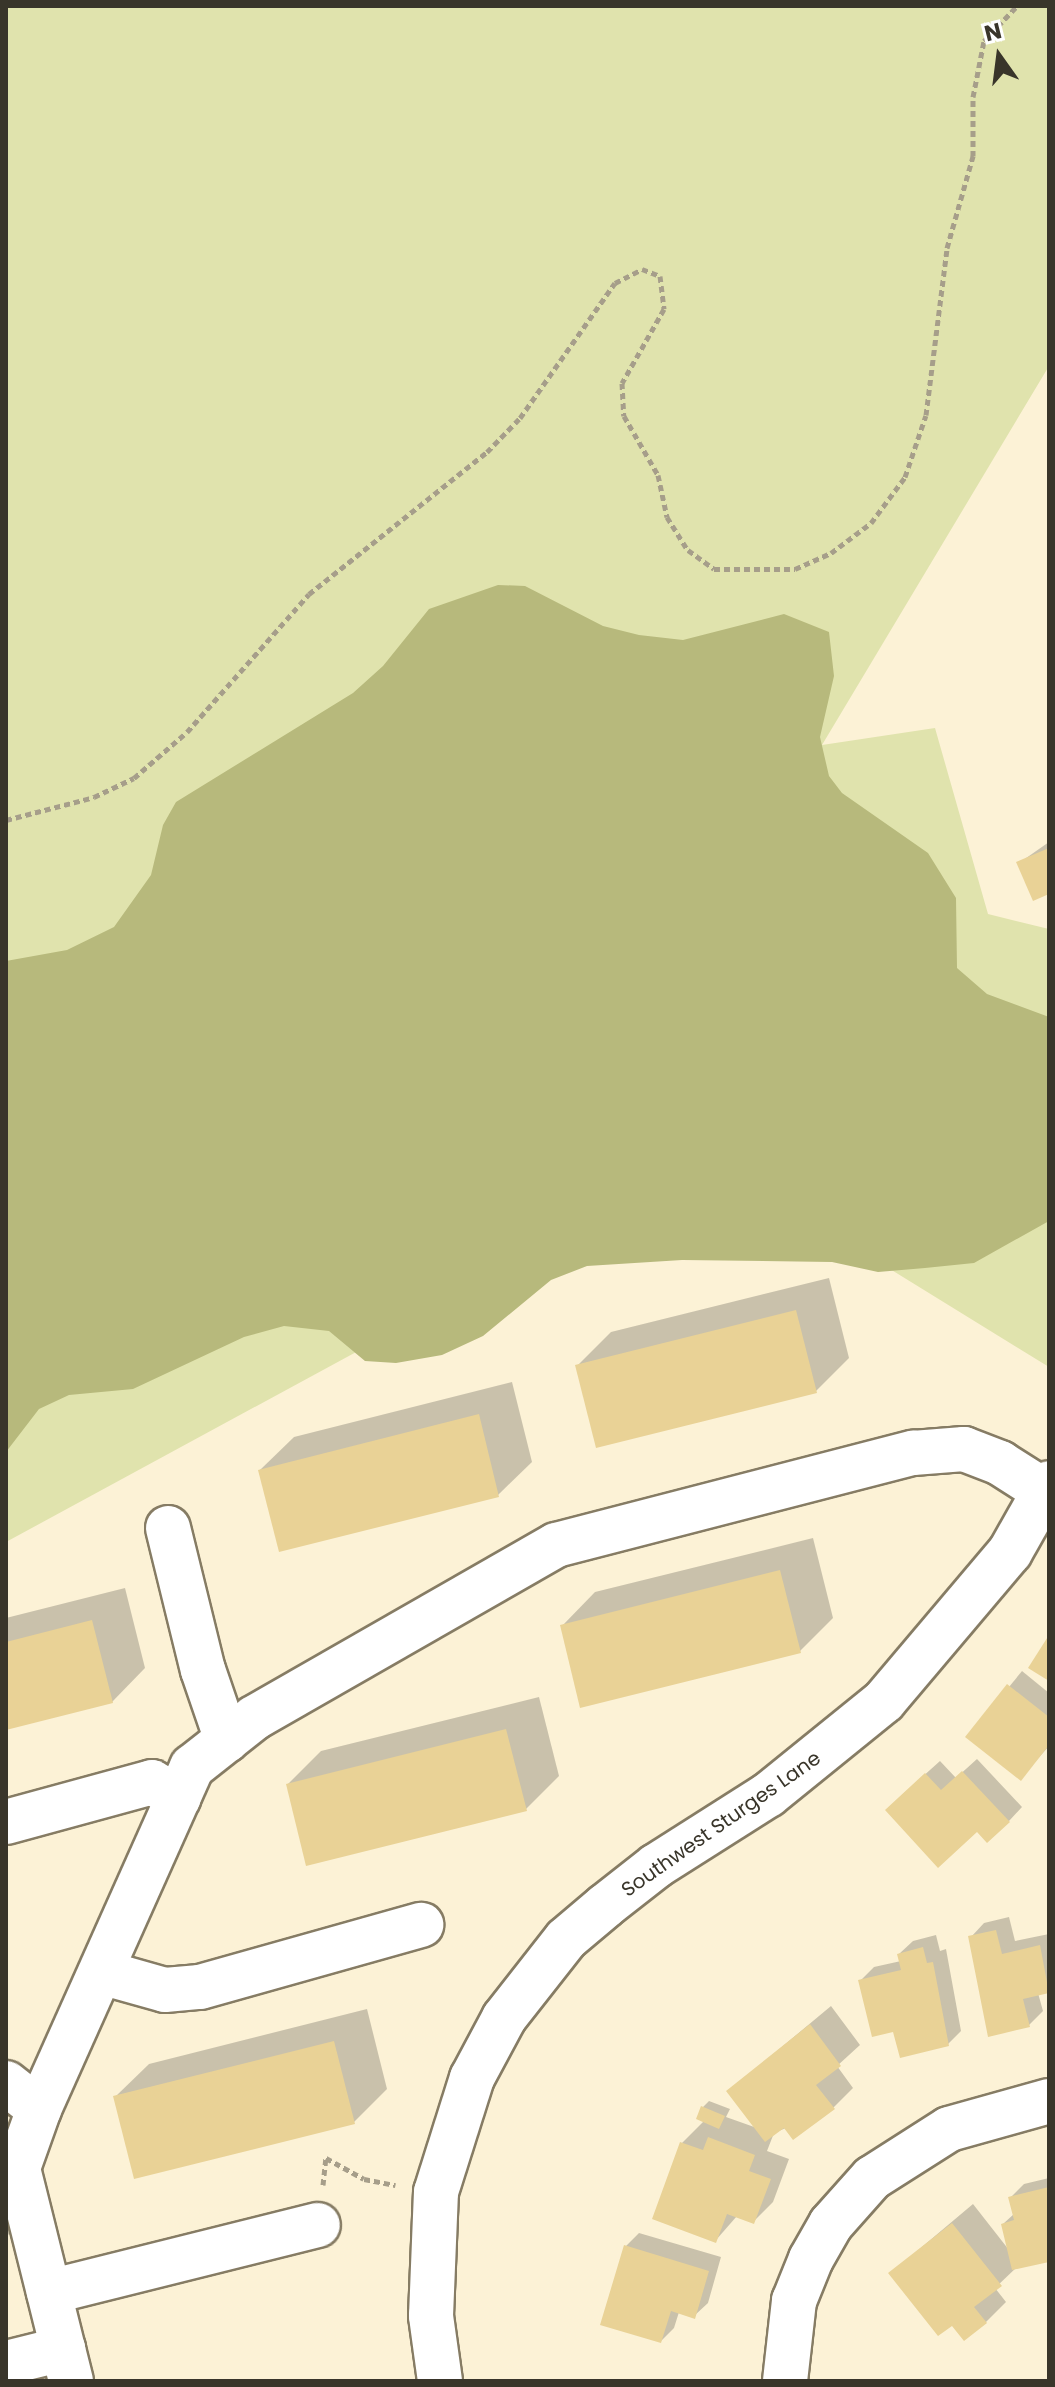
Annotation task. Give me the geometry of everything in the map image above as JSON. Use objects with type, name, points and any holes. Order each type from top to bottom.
[{"type":"street","points":[[6,2363],[67,2365],[18,2168],[22,2096],[101,1972],[192,1767],[254,1718],[556,1545],[913,1453],[964,1449],[1000,1463],[1046,1487]]},
{"type":"street","name":"Southwest Sturges Lane","points":[[440,2381],[431,2316],[436,2192],[472,2078],[504,2018],[566,1939],[656,1866],[768,1795],[884,1701],[1010,1552],[1046,1487]]},
{"type":"street","points":[[168,1528],[203,1670],[227,1740]]},
{"type":"street","points":[[6,1822],[152,1782],[179,1798]]},
{"type":"street","points":[[101,1972],[165,1990],[200,1987],[421,1925]]},
{"type":"street","points":[[785,2381],[788,2325],[811,2259],[831,2224],[872,2178],[949,2129],[1049,2101]]},
{"type":"street","points":[[49,2292],[318,2225]]},
{"type":"path","points":[[6,820],[94,797],[134,778],[187,732],[309,594],[487,452],[520,418],[615,283],[642,269],[660,276],[664,309],[622,383],[624,416],[658,475],[667,517],[688,550],[714,569],[795,569],[831,553],[871,523],[905,477],[926,415],[947,248],[973,156],[973,97],[984,41],[1017,6]]},
{"type":"path","points":[[318,2225],[326,2158],[364,2179],[436,2192]]},
{"type":"green space","points":[[6,6],[1049,6],[1049,366],[822,745],[935,728],[988,914],[1049,929],[1049,1367],[632,1110],[557,1243],[6,1542]]},
{"type":"green space","points":[[498,585],[525,586],[603,626],[639,635],[683,640],[784,614],[829,632],[834,676],[820,737],[829,776],[842,793],[928,853],[956,898],[957,968],[987,994],[1049,1017],[1049,1221],[974,1263],[925,1268],[878,1272],[832,1262],[682,1260],[587,1266],[551,1280],[483,1336],[442,1355],[396,1363],[365,1361],[329,1331],[284,1326],[244,1337],[133,1389],[69,1395],[39,1409],[6,1452],[6,961],[67,950],[114,927],[151,875],[163,825],[176,802],[353,693],[383,666],[429,609]]},
{"type":"building","points":[[1049,848],[1049,894],[1033,901],[1016,862]]},
{"type":"building","points":[[796,1310],[817,1393],[596,1448],[575,1365]]},
{"type":"building","points":[[479,1414],[499,1497],[279,1552],[258,1470]]},
{"type":"building","points":[[780,1570],[801,1653],[580,1708],[560,1625]]},
{"type":"building","points":[[92,1620],[113,1703],[6,1730],[6,1642]]},
{"type":"building","points":[[1049,1635],[1049,1681],[1028,1668]]},
{"type":"building","points":[[1007,1684],[1049,1717],[1049,1745],[1021,1781],[965,1737]]},
{"type":"building","points":[[506,1729],[527,1811],[306,1866],[286,1784]]},
{"type":"building","points":[[962,1771],[1010,1822],[987,1843],[977,1832],[938,1868],[885,1810],[925,1773],[941,1790]]},
{"type":"building","points":[[996,1930],[1002,1954],[1040,1945],[1049,1993],[1023,1999],[1030,2027],[988,2037],[968,1936]]},
{"type":"building","points":[[923,1947],[927,1963],[933,1962],[949,2046],[900,2058],[893,2032],[872,2037],[858,1980],[901,1970],[897,1954]]},
{"type":"building","points":[[810,2024],[841,2066],[816,2085],[835,2109],[793,2140],[784,2128],[765,2142],[726,2091]]},
{"type":"building","points":[[334,2041],[355,2124],[134,2179],[113,2096]]},
{"type":"building","points":[[701,2106],[725,2116],[719,2129],[696,2119]]},
{"type":"building","points":[[708,2137],[755,2155],[749,2171],[771,2179],[754,2224],[727,2214],[716,2243],[652,2219],[680,2142],[703,2150]]},
{"type":"building","points":[[1049,2187],[1049,2262],[1012,2270],[1001,2224],[1014,2220],[1008,2197]]},
{"type":"building","points":[[952,2223],[1002,2286],[974,2307],[987,2323],[964,2341],[952,2326],[938,2336],[888,2273]]},
{"type":"building","points":[[624,2245],[709,2271],[695,2319],[671,2311],[661,2343],[600,2325]]}]
